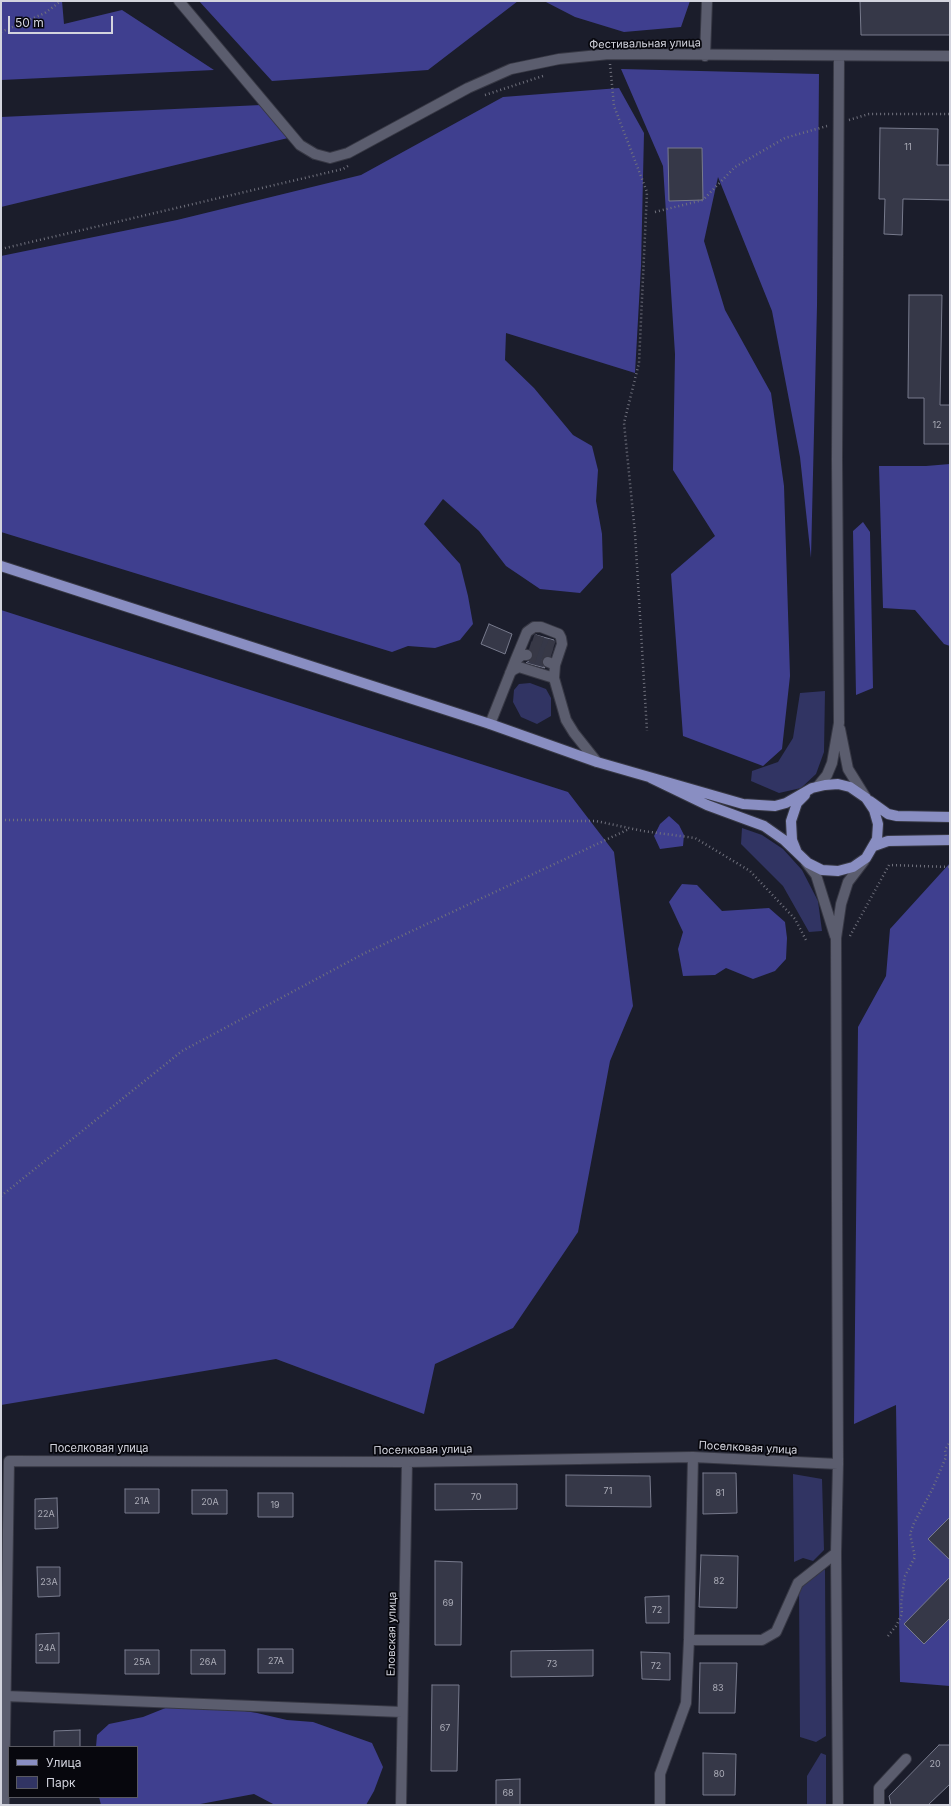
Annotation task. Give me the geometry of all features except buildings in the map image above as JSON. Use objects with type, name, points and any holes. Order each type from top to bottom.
[{"type":"main road","points":[[1,566],[490,724],[598,762],[743,804],[775,806],[786,803],[818,786],[831,784],[844,785],[856,790],[888,814],[897,816],[950,817]]},
{"type":"main road","points":[[651,778],[706,804],[764,826],[784,840],[802,858],[815,867],[830,871],[846,870],[853,867],[866,858],[874,846],[878,824],[874,810],[866,798]]},
{"type":"main road","points":[[802,858],[792,840],[790,827],[792,815],[801,798],[818,786]]},
{"type":"main road","points":[[874,846],[888,841],[950,840]]},
{"type":"street","name":"Фестивальная улица","points":[[179,1],[300,146],[315,154],[330,158],[348,153],[468,88],[511,69],[559,60],[609,54],[705,56],[950,56]]},
{"type":"street","points":[[705,56],[707,1]]},
{"type":"street","points":[[818,786],[827,775],[832,763],[839,723],[837,459],[839,56]]},
{"type":"street","points":[[490,724],[510,673],[524,650],[530,629],[541,627],[559,634],[561,638],[554,656],[554,678],[566,720],[574,733],[598,762]]},
{"type":"street","points":[[510,673],[518,667],[554,678]]},
{"type":"street","points":[[839,723],[848,769],[866,798]]},
{"type":"street","points":[[802,858],[816,874],[836,938]]},
{"type":"street","points":[[838,1805],[836,1554],[838,1464],[836,938],[841,904],[848,882],[866,858]]},
{"type":"street","points":[[660,1805],[660,1774],[686,1703],[689,1640],[693,1457]]},
{"type":"street","name":"Поселковая улица","points":[[5,1696],[9,1461],[407,1462],[693,1457],[838,1464]]},
{"type":"street","name":"Еловская улица","points":[[401,1805],[407,1462]]},
{"type":"street","points":[[689,1640],[762,1640],[776,1632],[798,1583],[836,1554]]},
{"type":"street","points":[[4,1805],[5,1696],[402,1712]]},
{"type":"street","points":[[879,1805],[879,1788],[906,1759]]},
{"type":"path","points":[[1,32],[45,13],[61,1]]},
{"type":"path","points":[[609,54],[614,106],[647,192],[639,363],[624,422],[635,533],[647,731]]},
{"type":"path","points":[[655,212],[704,200],[735,167],[785,138],[870,114],[950,114]]},
{"type":"path","points":[[1,820],[596,821],[695,838],[750,871],[795,920],[806,940]]},
{"type":"path","points":[[1,1196],[182,1051],[363,954],[630,828]]},
{"type":"path","points":[[850,936],[889,865],[950,867]]},
{"type":"path","points":[[888,1636],[896,1626],[902,1614],[901,1603],[905,1576],[915,1557],[910,1534],[914,1523],[932,1490],[946,1457],[945,1450],[950,1442]]},
{"type":"green space","points":[[530,683],[546,689],[551,698],[551,716],[537,724],[521,717],[513,702],[514,690],[519,684]]},
{"type":"green space","points":[[825,691],[824,752],[816,774],[801,788],[779,793],[751,781],[752,771],[778,762],[793,738],[800,693]]},
{"type":"green space","points":[[742,828],[762,835],[783,849],[802,870],[818,901],[822,931],[809,932],[783,886],[741,844]]},
{"type":"green space","points":[[793,1474],[822,1479],[824,1550],[813,1561],[803,1558],[794,1562]]},
{"type":"green space","points":[[825,1569],[826,1736],[816,1742],[800,1737],[799,1587]]},
{"type":"green space","points":[[821,1753],[826,1755],[826,1805],[807,1805],[807,1776]]},
{"type":"shaded area","points":[[1,1],[62,1],[64,24],[122,10],[214,70],[1,80]]},
{"type":"shaded area","points":[[199,1],[518,1],[428,70],[272,81]]},
{"type":"shaded area","points":[[544,1],[690,1],[681,27],[624,32],[575,17]]},
{"type":"shaded area","points":[[621,69],[819,74],[817,306],[811,558],[800,457],[772,311],[718,177],[704,241],[725,310],[771,393],[784,486],[790,676],[782,749],[763,766],[683,736],[671,574],[715,536],[673,470],[675,354],[663,166]]},
{"type":"shaded area","points":[[619,88],[644,133],[641,266],[635,373],[506,333],[505,360],[534,388],[573,435],[592,446],[598,470],[596,501],[602,534],[603,568],[580,593],[540,589],[506,566],[479,531],[443,499],[424,524],[460,564],[473,624],[460,640],[435,648],[408,646],[392,652],[1,532],[1,256],[177,220],[361,175],[503,97]]},
{"type":"shaded area","points":[[261,105],[288,138],[1,207],[1,117]]},
{"type":"shaded area","points":[[950,464],[950,646],[944,644],[915,610],[883,608],[879,466],[926,466]]},
{"type":"shaded area","points":[[863,522],[870,532],[873,688],[856,695],[853,531]]},
{"type":"shaded area","points":[[1,610],[568,792],[614,852],[633,1006],[610,1061],[578,1232],[513,1328],[435,1364],[424,1414],[276,1359],[1,1405]]},
{"type":"shaded area","points":[[669,816],[679,825],[684,835],[683,846],[660,849],[654,836],[660,824]]},
{"type":"shaded area","points":[[950,863],[950,1686],[900,1682],[896,1405],[854,1424],[858,1027],[886,976],[890,929]]},
{"type":"shaded area","points":[[682,884],[697,885],[722,911],[769,908],[785,922],[787,938],[786,959],[775,971],[753,979],[726,968],[715,975],[683,976],[678,949],[683,932],[669,902]]},
{"type":"shaded area","points":[[183,1701],[257,1713],[287,1720],[313,1722],[372,1743],[383,1767],[374,1791],[366,1805],[275,1805],[254,1794],[195,1805],[101,1805],[99,1798],[138,1798],[138,1746],[96,1746],[97,1735],[109,1724],[143,1717]]},
{"type":"tunnel","points":[[533,639],[554,646]]},
{"type":"tunnel","points":[[530,646],[552,653]]},
{"type":"tunnel","points":[[527,655],[548,662]]}]
